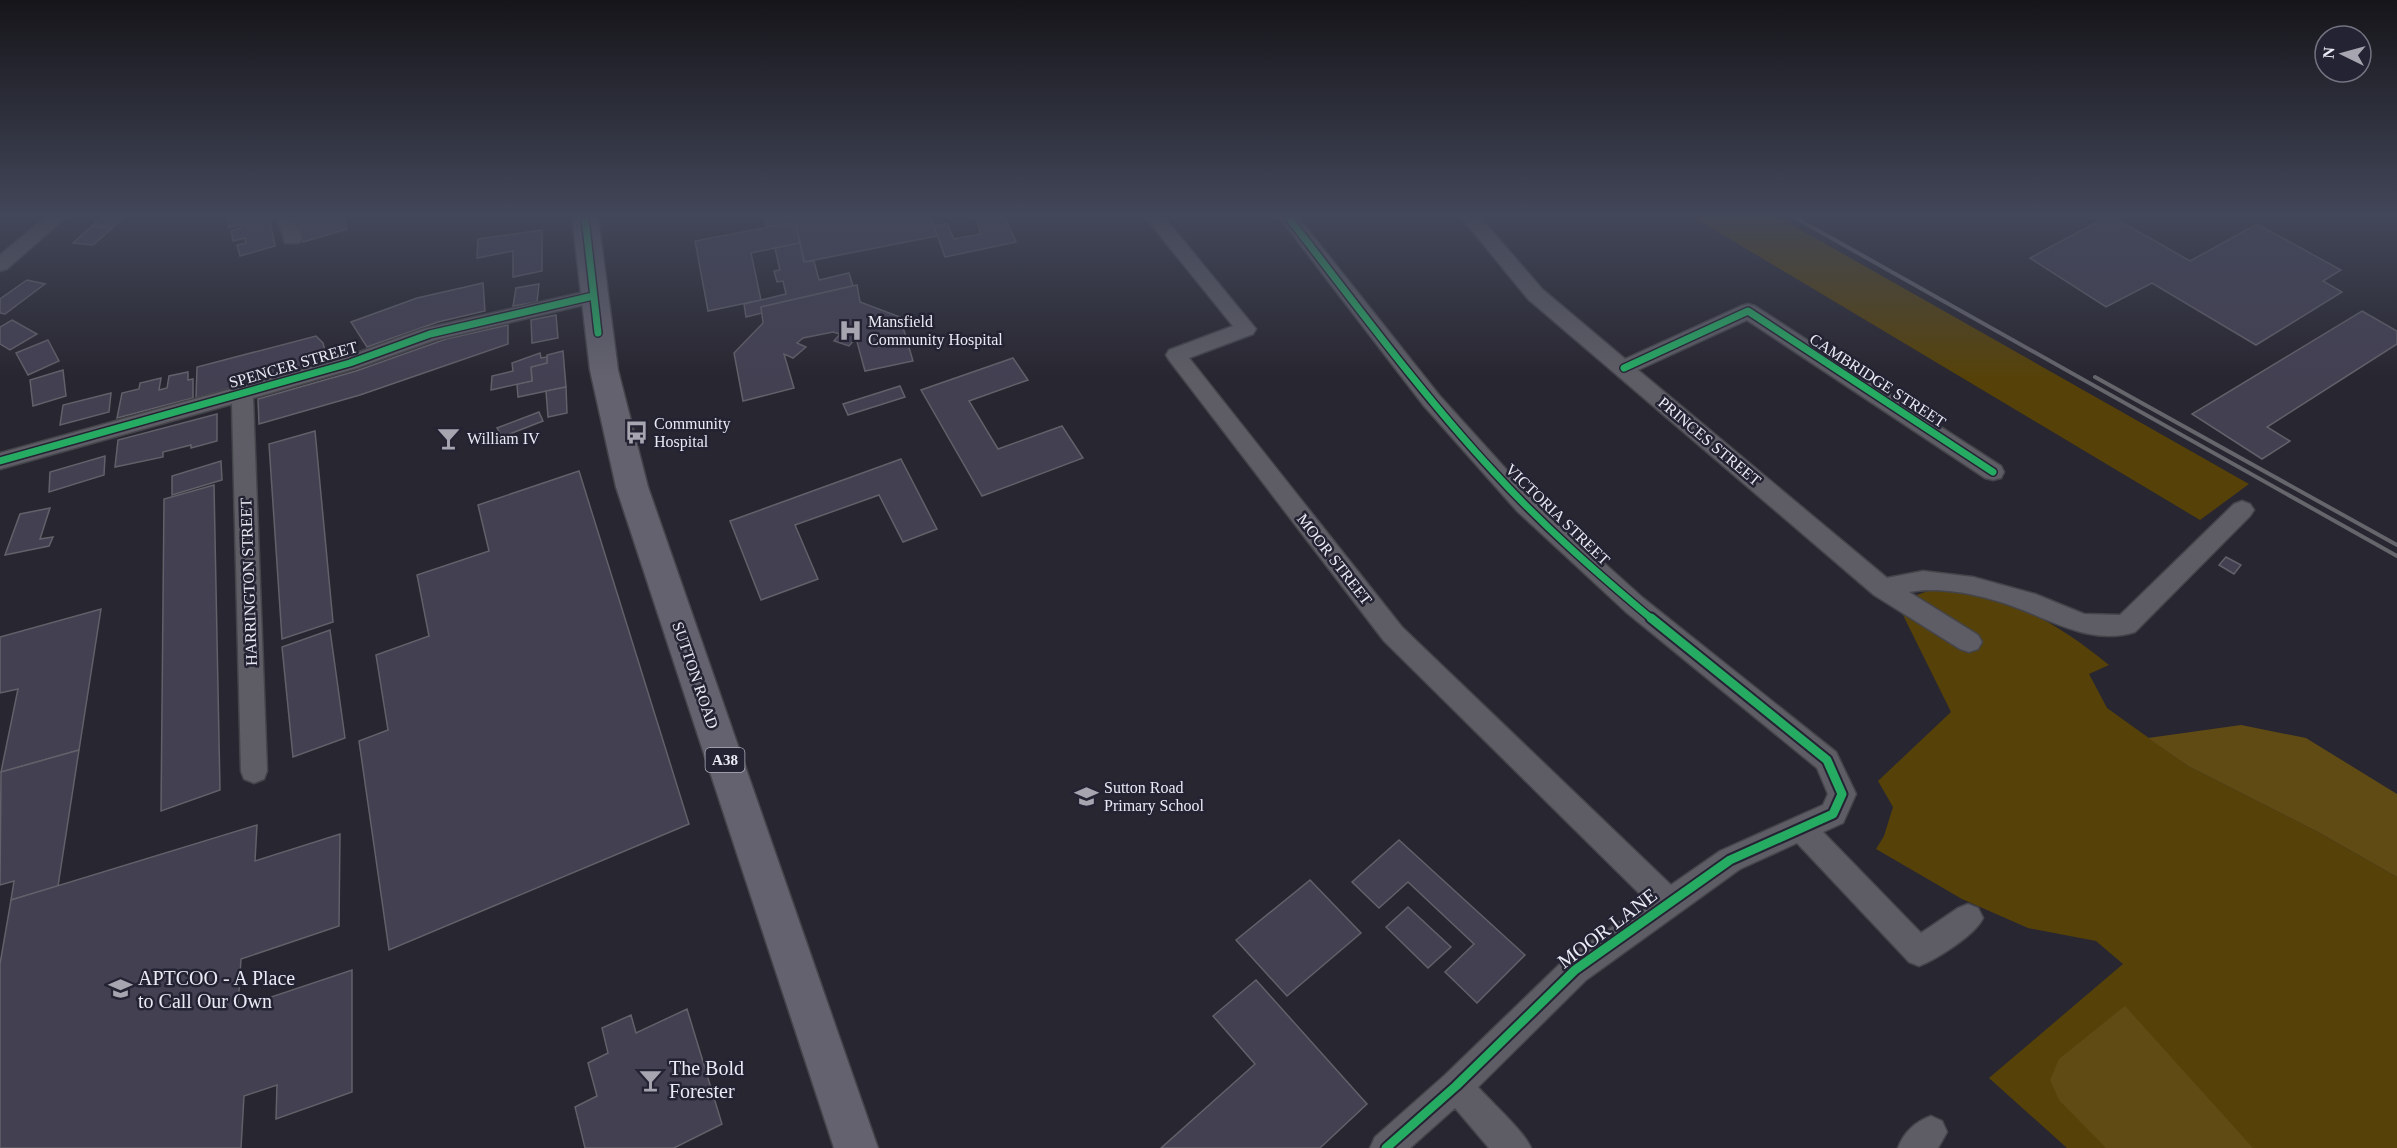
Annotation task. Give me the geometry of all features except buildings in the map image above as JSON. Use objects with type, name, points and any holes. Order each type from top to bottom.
[{"type":"highway","name":"A38","points":[[590,271],[593,296]]},
{"type":"highway","name":"SUTTON ROAD","points":[[593,296],[604,370],[632,487],[856,1148]]},
{"type":"street","name":"MOOR STREET","points":[[1198,271],[1246,329],[1176,355],[1393,634],[1668,902]]},
{"type":"street","name":"VICTORIA STREET","points":[[1329,271],[1442,416],[1525,504],[1595,571],[1827,760],[1842,794]]},
{"type":"street","name":"PRINCES STREET","points":[[1515,271],[1535,294],[1883,588],[1969,642]]},
{"type":"street","name":"SPENCER STREET","points":[[0,461],[350,363],[430,334],[593,296]]},
{"type":"street","name":"CAMBRIDGE STREET","points":[[1624,368],[1748,310],[1993,472]]},
{"type":"street","name":"HARRINGTON STREET","points":[[242,392],[254,771]]},
{"type":"street","points":[[1883,588],[1923,580],[1973,586],[2026,601],[2082,624],[2126,625],[2242,510]]},
{"type":"street","name":"MOOR LANE","points":[[1386,1148],[1456,1086],[1575,970],[1730,860],[1833,814],[1842,794]]},
{"type":"street","points":[[1802,829],[1919,952],[1968,918]]},
{"type":"street","points":[[1456,1086],[1503,1139],[1515,1148]]},
{"type":"shaded area","points":[[1783,271],[1873,271],[2249,484],[2200,520]]},
{"type":"shaded area","points":[[1934,589],[2007,604],[2048,622],[2109,665],[2089,674],[2107,708],[2188,766],[2318,832],[2397,877],[2397,1148],[2067,1148],[1989,1078],[2123,964],[2096,941],[2028,928],[1962,899],[1876,849],[1884,836],[1893,807],[1878,781],[1951,712],[1902,613],[1911,597]]},
{"type":"shaded area","points":[[2241,725],[2306,738],[2397,794],[2397,877],[2318,832],[2188,766],[2148,738]]},
{"type":"shaded area","points":[[2125,1006],[2253,1148],[2106,1148],[2059,1100],[2050,1080],[2059,1059]]},
{"type":"railway","points":[[1889,271],[2397,556]]},
{"type":"railway","points":[[2095,377],[2397,545]]},
{"type":"cycle path","points":[[591,271],[598,333]]},
{"type":"cycle path","points":[[1330,271],[1432,401],[1525,505],[1635,605],[1827,760],[1842,794],[1833,814],[1730,860],[1575,970],[1456,1086],[1386,1148]]},
{"type":"cycle path","points":[[0,461],[350,363],[430,334],[593,296]]},
{"type":"cycle path","points":[[1624,368],[1748,311],[1993,472]]},
{"type":"place","name":"Mansfield Community Hospital","points":[[850,330]]},
{"type":"place","name":"Community Hospital","points":[[636,432]]},
{"type":"place","name":"William IV","points":[[449,438]]},
{"type":"place","name":"Sutton Road Primary School","points":[[1086,796]]},
{"type":"place","name":"APTCOO - A Place to Call Our Own","points":[[120,989]]},
{"type":"place","name":"The Bold Forester","points":[[651,1080]]}]
